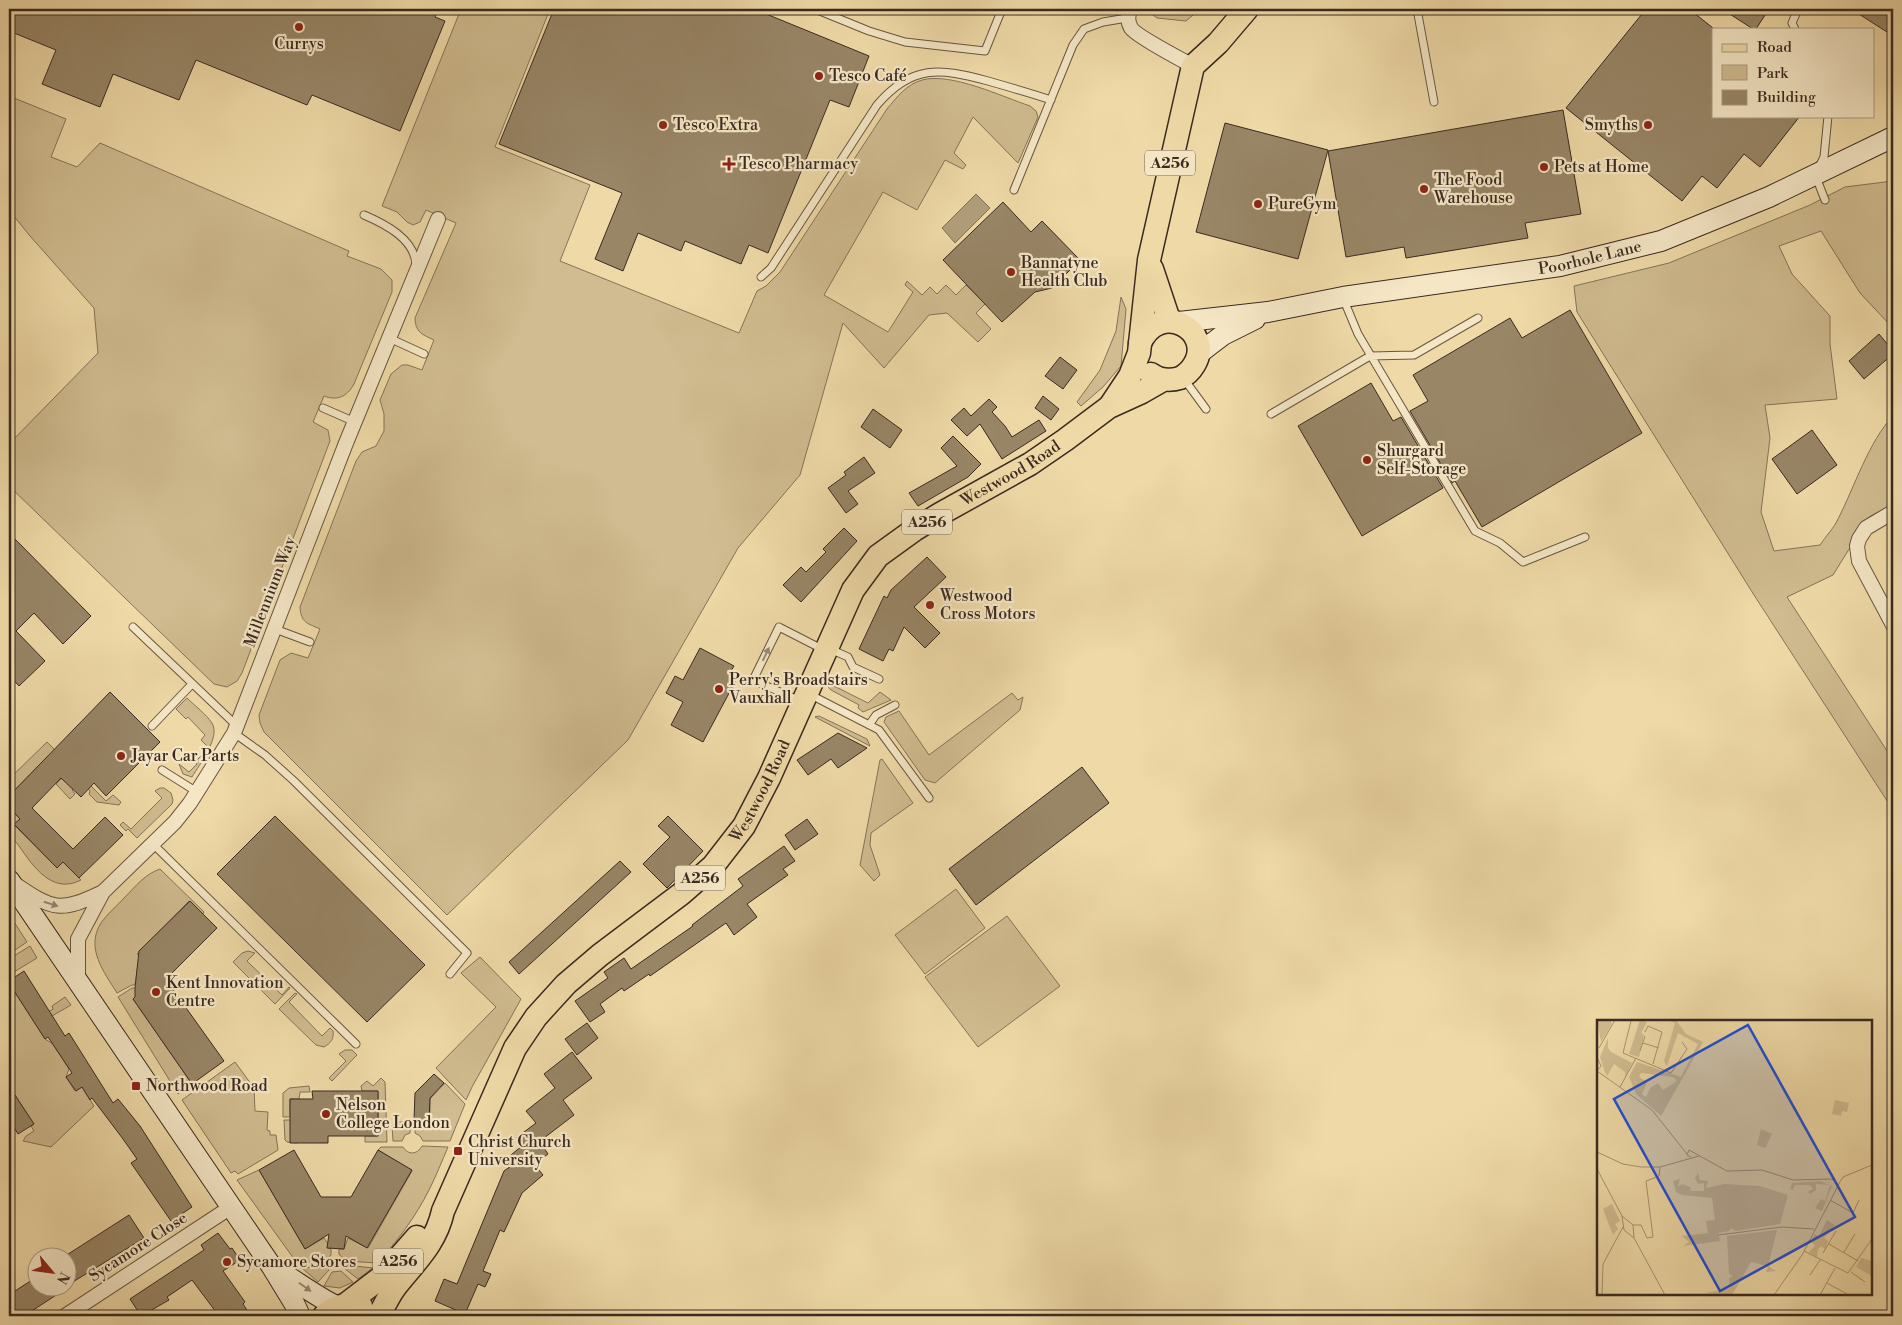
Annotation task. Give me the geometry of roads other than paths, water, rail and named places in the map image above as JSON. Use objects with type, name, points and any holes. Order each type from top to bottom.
[{"type":"main road","points":[[1193,66],[1218,43],[1247,9]]},
{"type":"main road","name":"Westwood Road","points":[[1139,348],[1149,260],[1193,66]]},
{"type":"main road","points":[[1149,260],[1174,321],[1188,327],[1194,335],[1198,344],[1198,354]]},
{"type":"main road","name":"Westwood Road","points":[[1109,407],[1130,376],[1144,334],[1151,326],[1160,322],[1174,321]]},
{"type":"main road","points":[[1139,348],[1141,362],[1146,370],[1154,376],[1173,378]]},
{"type":"main road","name":"Westwood Road","points":[[443,1211],[515,1048],[536,1017],[566,984],[600,955],[681,894],[713,866],[744,826],[769,778],[853,590],[878,556],[927,522],[1030,464],[1109,407],[1190,371],[1196,363],[1198,354]]},
{"type":"main road","name":"A256","points":[[336,1309],[383,1276],[401,1258],[429,1221],[443,1211]]},
{"type":"main road","name":"A256","points":[[336,1309],[358,1305],[369,1309],[379,1316],[396,1286],[413,1267],[439,1228],[443,1211]]},
{"type":"street","points":[[1129,13],[1131,29],[1139,36],[1193,66]]},
{"type":"street","name":"Poorhole Lane","points":[[1174,321],[1268,312],[1342,297],[1560,266],[1661,241],[1768,197],[1893,137]]},
{"type":"street","name":"Millennium Way","points":[[78,980],[78,939],[103,892],[175,822],[197,792],[236,730],[388,338],[438,219]]},
{"type":"street","name":"Poorhole Lane","points":[[1198,354],[1223,334],[1268,312]]},
{"type":"street","points":[[1893,512],[1866,528],[1857,546],[1859,560],[1893,625]]},
{"type":"street","points":[[9,880],[272,1266],[300,1316]]},
{"type":"street","name":"Millennium Way","points":[[9,880],[48,904],[61,907],[78,904],[103,892]]},
{"type":"street","name":"Sycamore Close","points":[[65,1316],[231,1207]]},
{"type":"street","points":[[272,1266],[336,1309]]},
{"type":"lane","points":[[815,9],[835,12],[869,31],[905,42],[985,51],[1002,9]]},
{"type":"lane","points":[[1417,9],[1434,102]]},
{"type":"lane","points":[[1794,28],[1792,23],[1798,9]]},
{"type":"lane","points":[[1014,190],[1073,45],[1084,29],[1129,13]]},
{"type":"lane","points":[[761,277],[771,268],[877,105],[890,89],[914,76],[936,71],[961,74],[1050,100]]},
{"type":"lane","points":[[1825,200],[1815,174],[1824,157],[1828,118]]},
{"type":"lane","points":[[364,215],[394,230],[402,237],[416,258],[416,272]]},
{"type":"lane","points":[[1342,297],[1370,356],[1475,531],[1500,543],[1524,562],[1585,537]]},
{"type":"lane","points":[[1271,414],[1370,356],[1414,356],[1478,318]]},
{"type":"lane","points":[[388,338],[424,354]]},
{"type":"lane","points":[[1173,378],[1206,409]]},
{"type":"lane","points":[[322,408],[355,422]]},
{"type":"lane","points":[[133,627],[236,730],[294,781],[467,953],[450,974]]},
{"type":"lane","points":[[879,678],[852,667],[848,657],[779,627],[753,680],[805,698],[879,730],[928,798]]},
{"type":"lane","points":[[275,630],[310,642]]},
{"type":"lane","points":[[152,726],[192,684]]},
{"type":"lane","points":[[869,725],[876,715],[895,705]]},
{"type":"lane","points":[[162,770],[197,792]]},
{"type":"lane","points":[[153,844],[356,1044]]},
{"type":"place","name":"Currys","points":[[299,27]]},
{"type":"place","name":"Tesco Café","points":[[819,76]]},
{"type":"place","name":"Tesco Extra","points":[[663,125]]},
{"type":"place","name":"Smyths","points":[[1648,125]]},
{"type":"place","name":"Tesco Pharmacy","points":[[729,164]]},
{"type":"place","name":"Pets at Home","points":[[1544,167]]},
{"type":"place","name":"The Food Warehouse","points":[[1424,189]]},
{"type":"place","name":"PureGym","points":[[1258,204]]},
{"type":"place","name":"Bannatyne Health Club","points":[[1011,272]]},
{"type":"place","name":"Shurgard Self-Storage","points":[[1367,460]]},
{"type":"place","name":"Westwood Cross Motors","points":[[930,605]]},
{"type":"place","name":"Perry's Broadstairs Vauxhall","points":[[719,689]]},
{"type":"place","name":"Jayar Car Parts","points":[[121,756]]},
{"type":"place","name":"Kent Innovation Centre","points":[[156,992]]},
{"type":"place","name":"Northwood Road","points":[[136,1086]]},
{"type":"place","name":"Nelson College London","points":[[326,1114]]},
{"type":"place","name":"Christ Church University","points":[[458,1151]]},
{"type":"place","name":"Sycamore Stores","points":[[227,1262]]}]
